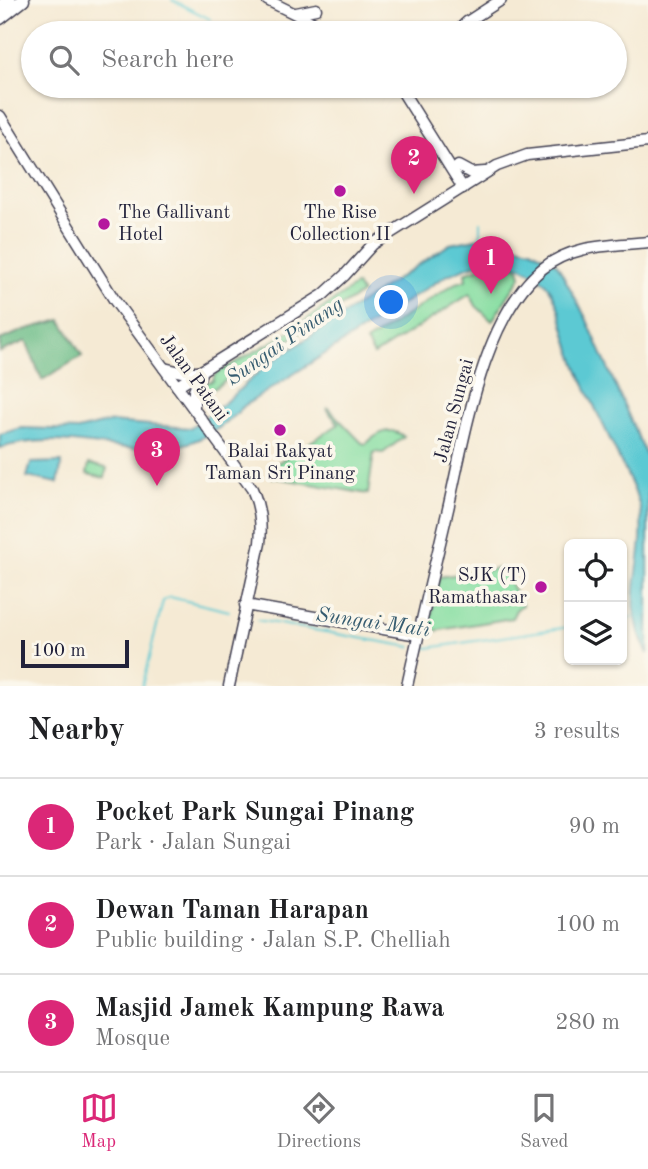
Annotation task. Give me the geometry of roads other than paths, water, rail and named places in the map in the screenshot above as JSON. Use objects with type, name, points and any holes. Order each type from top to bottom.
[{"type":"main road","points":[[0,7],[9,0]]},
{"type":"main road","points":[[0,18],[23,0]]},
{"type":"street","points":[[267,0],[309,21]]},
{"type":"street","points":[[469,21],[501,0]]},
{"type":"street","points":[[293,13],[316,9]]},
{"type":"street","points":[[407,98],[455,168],[471,173],[488,172]]},
{"type":"street","points":[[419,104],[466,186]]},
{"type":"street","name":"Jalan Patani","points":[[0,116],[115,301],[252,489],[261,527],[260,543],[229,686]]},
{"type":"street","points":[[177,386],[323,295],[373,244],[514,158],[648,142]]},
{"type":"street","points":[[446,198],[452,188],[455,168]]},
{"type":"street","name":"Jalan Sungai","points":[[407,686],[473,401],[500,325],[529,282],[561,256],[579,249],[648,242]]},
{"type":"street","points":[[164,368],[181,372],[202,371]]},
{"type":"street","points":[[196,412],[194,391],[202,371]]},
{"type":"street","points":[[245,605],[418,638]]},
{"type":"water","points":[[481,238],[531,249],[557,264],[586,318],[648,460],[648,654],[635,615],[634,597],[641,528],[638,501],[578,370],[551,291],[541,279],[517,265],[494,261],[446,276],[244,406],[215,431],[185,444],[156,449],[65,441],[33,442],[0,448],[0,434],[22,428],[78,430],[110,422],[190,428],[222,405],[267,365],[450,244]]},
{"type":"water","points":[[62,462],[58,483],[27,477],[31,463]]},
{"type":"waterway","points":[[172,0],[210,19]]},
{"type":"waterway","points":[[480,222],[480,238]]},
{"type":"waterway","name":"Sungai Mati","points":[[142,686],[163,601],[170,597],[229,611]]},
{"type":"waterway","name":"Sungai Mati","points":[[627,618],[634,617]]},
{"type":"waterway","name":"Sungai Mati","points":[[257,620],[411,647]]},
{"type":"waterway","name":"Sungai Mati","points":[[420,647],[564,628]]},
{"type":"place","name":"The Rise Collection II","points":[[340,191]]},
{"type":"place","name":"Dewan Taman Harapan","points":[[414,194]]},
{"type":"place","name":"The Gallivant Hotel","points":[[104,224]]},
{"type":"place","name":"Pocket Park Sungai Pinang","points":[[491,294]]},
{"type":"place","name":"Balai Rakyat Taman Sri Pinang","points":[[280,430]]},
{"type":"place","name":"Masjid Jamek Kampung Rawa","points":[[157,486]]},
{"type":"place","name":"SJK (T) Ramathasar","points":[[541,587]]},
{"type":"water label","name":"Sungai Pinang","points":[[285,342]]}]
